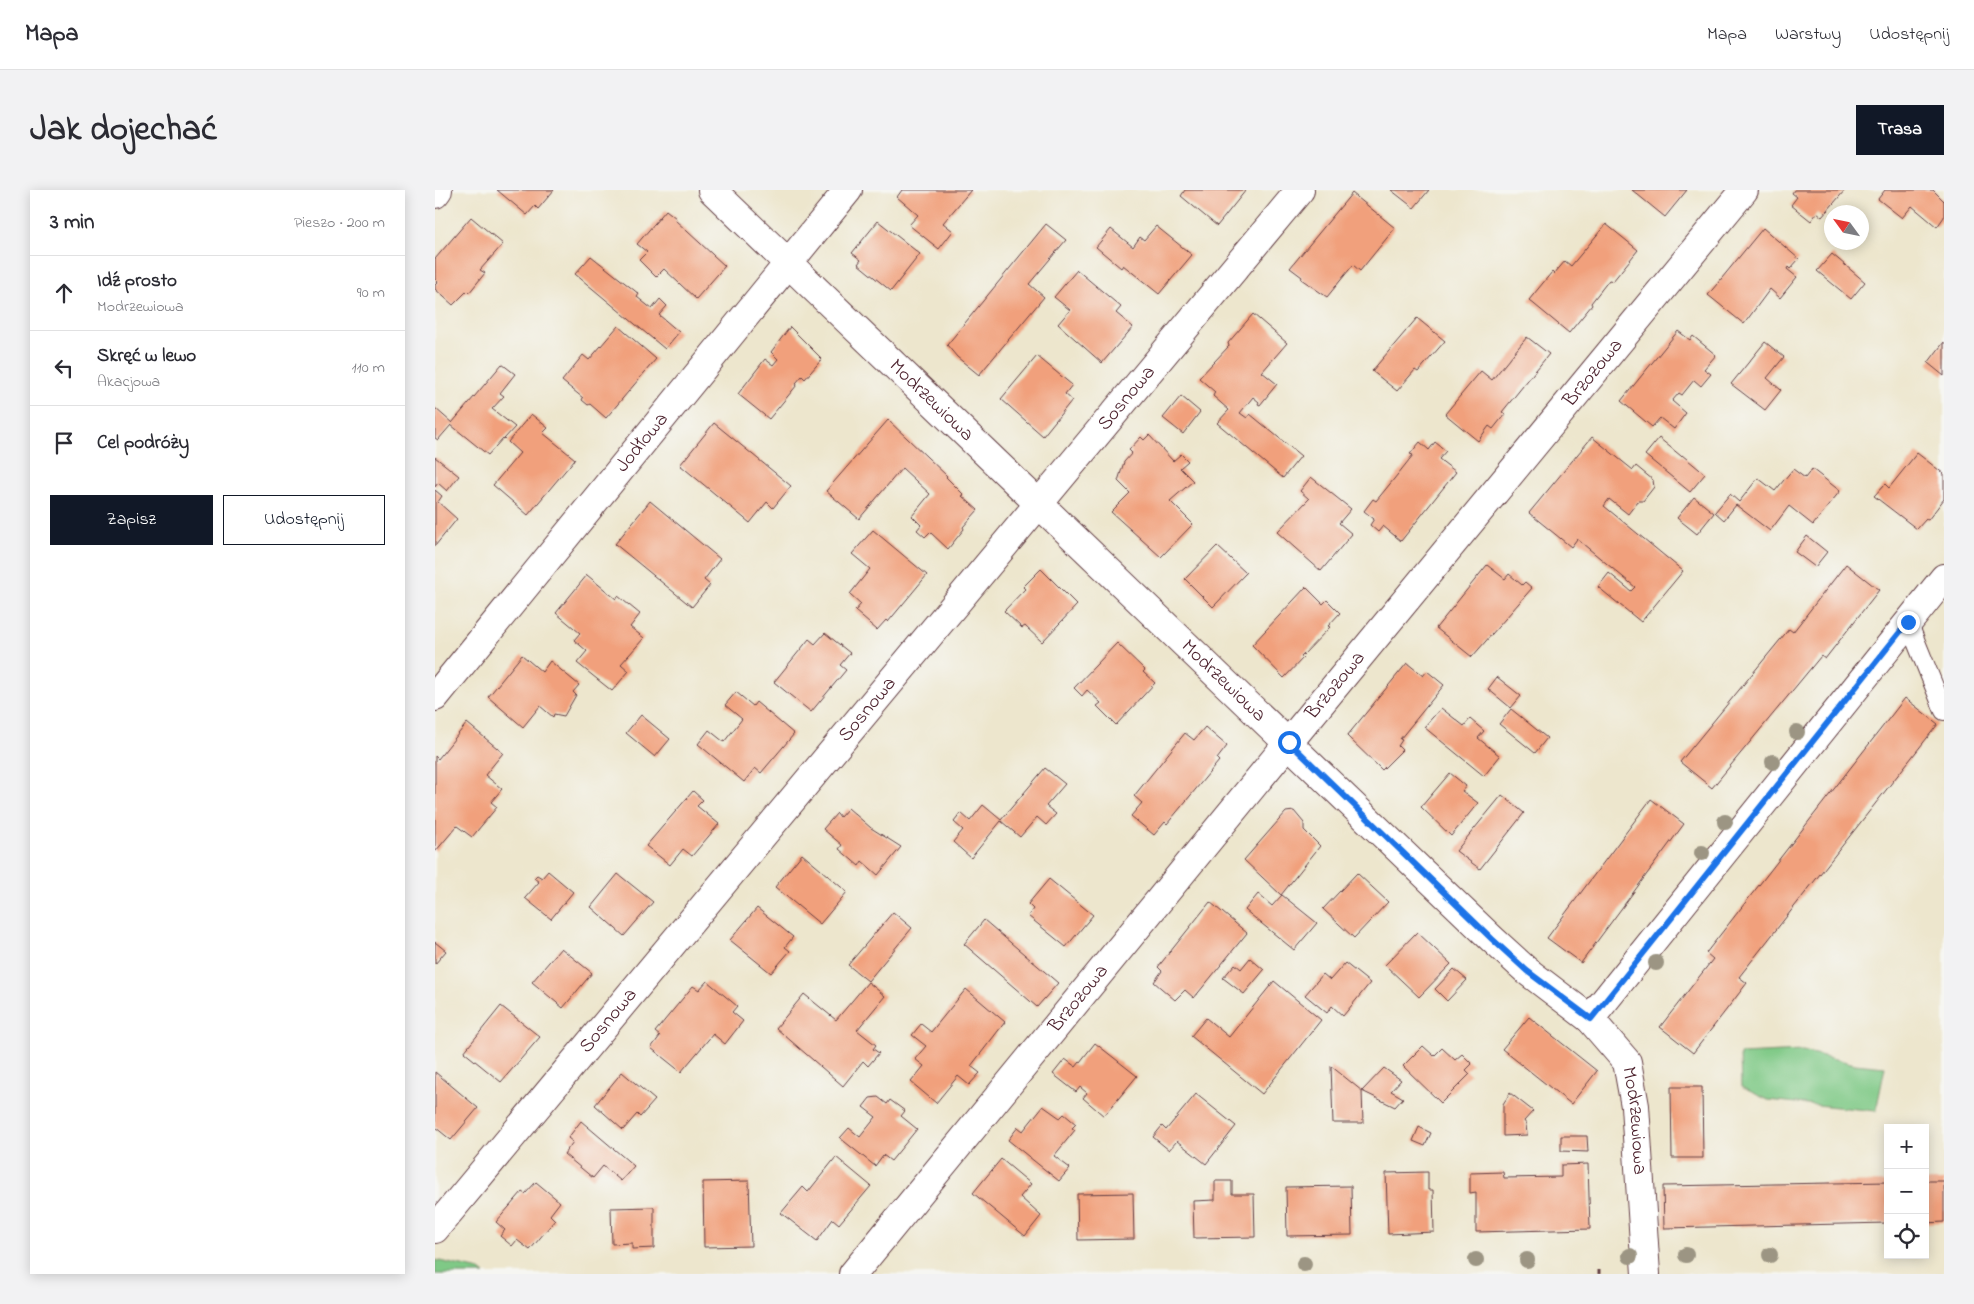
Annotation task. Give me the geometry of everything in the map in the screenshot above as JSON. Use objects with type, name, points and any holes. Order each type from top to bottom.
[{"type":"street","points":[[435,194],[438,190]]},
{"type":"street","name":"Modrzewiowa","points":[[712,190],[1492,939],[1527,971],[1591,1019],[1627,1062],[1635,1106],[1646,1274]]},
{"type":"street","name":"Jodłowa","points":[[435,697],[848,190]]},
{"type":"street","name":"Sosnowa","points":[[435,1229],[1300,190]]},
{"type":"street","name":"Brzozowa","points":[[853,1274],[1744,190]]},
{"type":"street","points":[[1591,1019],[1944,578]]},
{"type":"lane","points":[[1908,622],[1944,711]]},
{"type":"path","points":[[1599,1268],[1599,1274]]},
{"type":"green space","points":[[1803,1051],[1855,1064],[1885,1067],[1876,1111],[1768,1100],[1741,1087],[1740,1054]]},
{"type":"green space","points":[[435,1260],[480,1270],[485,1274],[435,1274]]},
{"type":"building","points":[[497,190],[554,190],[538,209],[535,206],[527,215]]},
{"type":"building","points":[[902,190],[971,190],[943,223],[953,231],[939,249],[909,225],[918,215],[897,197]]},
{"type":"building","points":[[1185,190],[1246,190],[1217,226],[1181,196]]},
{"type":"building","points":[[1391,190],[1429,190],[1414,208]]},
{"type":"building","points":[[1632,190],[1687,190],[1665,217]]},
{"type":"building","points":[[1794,190],[1845,190],[1832,205],[1824,205],[1824,215],[1822,217],[1817,213],[1811,221],[1791,205],[1797,197],[1792,193]]},
{"type":"building","points":[[1885,190],[1933,190],[1944,201],[1944,217],[1937,227],[1912,206],[1902,218],[1878,199]]},
{"type":"building","points":[[1352,193],[1395,228],[1360,271],[1353,265],[1327,297],[1301,279],[1302,277],[1290,268]]},
{"type":"building","points":[[666,210],[725,266],[696,299],[664,269],[656,277],[639,260],[647,252],[637,244]]},
{"type":"building","points":[[471,217],[503,244],[480,270],[485,273],[469,293],[467,291],[453,305],[435,289],[435,285],[438,282],[435,279],[435,259]]},
{"type":"building","points":[[878,221],[920,254],[891,291],[858,264],[861,260],[852,253]]},
{"type":"building","points":[[1046,224],[1066,240],[1029,284],[1044,297],[979,375],[957,357],[947,345]]},
{"type":"building","points":[[1606,224],[1638,250],[1613,281],[1609,280],[1569,333],[1529,300],[1552,272],[1554,274],[1565,261],[1571,266]]},
{"type":"building","points":[[1156,226],[1192,255],[1159,294],[1123,265],[1121,268],[1096,247],[1111,229],[1133,247],[1140,237],[1144,240]]},
{"type":"building","points":[[1763,228],[1799,259],[1790,269],[1788,267],[1787,269],[1797,277],[1780,298],[1770,289],[1744,324],[1708,295]]},
{"type":"building","points":[[1832,254],[1865,282],[1851,299],[1817,271]]},
{"type":"building","points":[[591,256],[639,294],[637,297],[652,309],[660,299],[667,306],[659,315],[679,332],[665,349],[575,274]]},
{"type":"building","points":[[1077,270],[1121,307],[1116,313],[1133,327],[1102,363],[1058,324],[1070,310],[1054,297]]},
{"type":"building","points":[[1253,314],[1287,343],[1262,372],[1277,384],[1260,405],[1253,397],[1240,413],[1247,418],[1250,414],[1301,456],[1283,478],[1217,423],[1229,410],[1213,396],[1215,392],[1199,378],[1229,346],[1228,343]]},
{"type":"building","points":[[1417,318],[1445,341],[1418,372],[1415,370],[1397,391],[1372,371]]},
{"type":"building","points":[[618,326],[656,359],[606,418],[590,404],[588,405],[582,400],[583,398],[562,381],[583,355],[589,360]]},
{"type":"building","points":[[790,327],[822,359],[805,379],[802,376],[796,383],[797,385],[769,419],[738,394],[765,359],[773,365],[778,359],[771,352]]},
{"type":"building","points":[[1678,331],[1690,340],[1693,336],[1716,355],[1704,369],[1711,374],[1701,386],[1694,380],[1682,395],[1679,393],[1672,401],[1686,413],[1674,429],[1660,418],[1652,427],[1621,401]]},
{"type":"building","points":[[1527,337],[1549,354],[1502,412],[1505,414],[1493,429],[1489,426],[1478,441],[1445,414],[1481,371],[1492,380]]},
{"type":"building","points":[[1765,342],[1784,357],[1767,378],[1781,390],[1765,410],[1731,384]]},
{"type":"building","points":[[1944,342],[1944,376],[1928,363]]},
{"type":"building","points":[[1037,356],[1072,385],[1065,394],[1072,400],[1043,436],[1001,399]]},
{"type":"building","points":[[502,364],[515,374],[500,393],[504,396],[492,409],[515,427],[488,455],[451,425],[438,440],[435,438],[435,408],[452,423]]},
{"type":"building","points":[[1181,396],[1200,412],[1183,434],[1163,418]]},
{"type":"building","points":[[531,414],[548,428],[543,433],[575,459],[528,515],[493,485],[520,453],[508,442]]},
{"type":"building","points":[[888,420],[947,476],[964,495],[962,496],[978,510],[963,527],[964,529],[948,549],[930,532],[925,537],[917,530],[921,525],[912,516],[930,494],[902,468],[859,519],[826,491]]},
{"type":"building","points":[[714,423],[791,486],[773,508],[767,502],[750,523],[680,465]]},
{"type":"building","points":[[1149,435],[1173,461],[1181,454],[1188,461],[1180,468],[1193,481],[1170,501],[1193,524],[1161,557],[1111,512],[1130,493],[1118,481],[1124,462],[1132,453],[1129,450],[1141,437],[1144,440]]},
{"type":"building","points":[[1592,437],[1633,470],[1636,466],[1653,480],[1654,487],[1643,501],[1638,501],[1628,514],[1609,499],[1604,506],[1683,571],[1641,622],[1598,587],[1609,573],[1631,591],[1635,587],[1577,539],[1571,547],[1529,513]]},
{"type":"building","points":[[1659,438],[1705,474],[1690,492],[1645,455]]},
{"type":"building","points":[[1420,442],[1429,450],[1435,442],[1446,451],[1439,459],[1456,472],[1401,541],[1383,526],[1378,532],[1370,525],[1374,519],[1364,511],[1373,499],[1376,501],[1394,479],[1413,455],[1410,454]]},
{"type":"building","points":[[1917,453],[1944,474],[1944,499],[1928,520],[1926,519],[1917,529],[1874,496],[1885,484],[1889,488]]},
{"type":"building","points":[[435,457],[459,476],[447,491],[438,483],[435,487]]},
{"type":"building","points":[[1793,469],[1805,478],[1812,469],[1840,491],[1813,525],[1789,506],[1770,531],[1736,505],[1724,520],[1715,512],[1730,494],[1739,502],[1758,478],[1775,491]]},
{"type":"building","points":[[1311,477],[1351,509],[1339,523],[1352,534],[1321,571],[1277,532],[1309,499],[1300,491]]},
{"type":"building","points":[[435,490],[442,496],[438,502],[457,519],[435,546]]},
{"type":"building","points":[[1694,497],[1714,513],[1697,534],[1677,518]]},
{"type":"building","points":[[650,501],[720,559],[704,580],[710,585],[692,607],[615,544]]},
{"type":"building","points":[[873,530],[927,575],[888,622],[886,620],[877,630],[855,611],[861,604],[850,594],[870,569],[852,554]]},
{"type":"building","points":[[1807,536],[1827,552],[1815,567],[1795,552]]},
{"type":"building","points":[[1217,546],[1246,573],[1213,607],[1185,579]]},
{"type":"building","points":[[1846,564],[1879,590],[1825,659],[1821,656],[1712,788],[1680,762],[1789,629],[1793,632]]},
{"type":"building","points":[[1487,565],[1505,579],[1509,574],[1522,585],[1525,582],[1532,588],[1472,657],[1436,628]]},
{"type":"building","points":[[1041,569],[1077,605],[1042,642],[1025,626],[1022,628],[1004,611],[1025,589],[1023,587]]},
{"type":"building","points":[[587,575],[616,599],[618,596],[640,614],[630,627],[644,638],[621,664],[629,671],[612,691],[577,663],[587,651],[574,640],[580,633],[556,613]]},
{"type":"building","points":[[1306,587],[1323,604],[1327,600],[1340,613],[1328,626],[1330,627],[1284,678],[1252,645]]},
{"type":"building","points":[[825,633],[850,653],[840,665],[846,670],[811,712],[774,682],[809,639],[815,644]]},
{"type":"building","points":[[1117,643],[1145,670],[1143,672],[1155,683],[1116,725],[1097,706],[1101,703],[1087,690],[1082,696],[1074,688]]},
{"type":"building","points":[[522,655],[542,672],[550,661],[579,685],[573,692],[576,695],[564,716],[554,714],[553,717],[540,706],[523,727],[488,697]]},
{"type":"building","points":[[1407,663],[1423,676],[1427,671],[1444,685],[1400,739],[1402,740],[1398,746],[1402,750],[1382,770],[1347,736]]},
{"type":"building","points":[[1497,677],[1521,696],[1511,708],[1488,689]]},
{"type":"building","points":[[736,692],[753,706],[756,702],[794,734],[761,773],[755,768],[744,782],[698,744],[709,730],[724,742],[742,719],[725,705]]},
{"type":"building","points":[[1905,698],[1938,724],[1739,977],[1747,983],[1693,1053],[1660,1027],[1713,959],[1706,953]]},
{"type":"building","points":[[1441,708],[1464,726],[1470,719],[1484,731],[1478,738],[1500,756],[1484,776],[1424,727]]},
{"type":"building","points":[[1511,709],[1547,738],[1535,753],[1499,724]]},
{"type":"building","points":[[641,715],[670,739],[655,757],[626,733]]},
{"type":"building","points":[[467,723],[503,753],[485,775],[502,789],[491,802],[497,807],[472,837],[457,826],[435,852],[435,756],[438,759]]},
{"type":"building","points":[[1205,727],[1227,746],[1217,759],[1219,761],[1167,824],[1165,822],[1154,835],[1131,816],[1142,803],[1134,796],[1185,733],[1194,740]]},
{"type":"building","points":[[1045,768],[1065,784],[1046,806],[1056,814],[1046,825],[1037,817],[1020,837],[1001,821],[971,858],[953,842],[963,830],[954,822],[961,813],[970,821],[983,805],[1001,820]]},
{"type":"building","points":[[1450,773],[1466,786],[1462,791],[1478,803],[1451,836],[1421,807]]},
{"type":"building","points":[[693,791],[703,800],[697,806],[719,824],[692,856],[683,849],[670,865],[646,846]]},
{"type":"building","points":[[1502,795],[1524,813],[1480,869],[1456,851]]},
{"type":"building","points":[[1651,799],[1684,824],[1581,963],[1547,938]]},
{"type":"building","points":[[848,808],[871,828],[901,847],[878,875],[862,861],[859,866],[839,849],[842,845],[823,829],[837,813],[840,817]]},
{"type":"building","points":[[1294,811],[1304,823],[1304,830],[1320,846],[1281,895],[1244,860],[1286,812]]},
{"type":"building","points":[[802,854],[847,892],[820,924],[775,887]]},
{"type":"building","points":[[548,871],[573,892],[551,919],[525,898],[539,882],[534,878],[537,875],[542,878]]},
{"type":"building","points":[[1357,873],[1388,902],[1354,938],[1323,909]]},
{"type":"building","points":[[618,874],[653,902],[624,936],[591,907]]},
{"type":"building","points":[[1049,879],[1093,915],[1066,947],[1028,916],[1033,909],[1028,904]]},
{"type":"building","points":[[1258,894],[1272,906],[1282,895],[1317,923],[1294,950],[1245,910]]},
{"type":"building","points":[[1210,902],[1247,933],[1194,998],[1185,990],[1175,1000],[1154,982],[1162,971],[1158,967]]},
{"type":"building","points":[[757,908],[793,937],[785,947],[790,951],[771,973],[730,940]]},
{"type":"building","points":[[893,912],[912,928],[868,981],[848,965]]},
{"type":"building","points":[[984,920],[1058,983],[1037,1007],[964,944]]},
{"type":"building","points":[[1417,932],[1451,964],[1419,997],[1385,965]]},
{"type":"building","points":[[435,942],[446,951],[435,964]]},
{"type":"building","points":[[561,948],[592,973],[563,1008],[532,982]]},
{"type":"building","points":[[1250,958],[1264,970],[1244,994],[1223,978],[1235,964],[1241,969]]},
{"type":"building","points":[[1345,963],[1370,983],[1343,1016],[1332,1006],[1327,1013],[1305,995],[1323,974],[1330,980]]},
{"type":"building","points":[[1454,969],[1467,980],[1447,1001],[1435,989]]},
{"type":"building","points":[[707,981],[737,1006],[732,1012],[743,1021],[725,1044],[713,1034],[681,1072],[651,1048],[660,1036],[655,1032],[693,986],[699,990]]},
{"type":"building","points":[[1274,981],[1321,1020],[1262,1094],[1191,1036],[1206,1018],[1229,1037]]},
{"type":"building","points":[[868,982],[885,996],[857,1030],[876,1045],[873,1049],[879,1053],[868,1066],[863,1061],[843,1086],[776,1028],[804,994],[836,1020]]},
{"type":"building","points":[[966,989],[1005,1022],[971,1066],[980,1073],[969,1085],[958,1076],[936,1103],[911,1082],[924,1066],[915,1059],[926,1046],[912,1035],[921,1024],[931,1032]]},
{"type":"building","points":[[501,1006],[540,1037],[501,1082],[464,1052]]},
{"type":"building","points":[[1529,1017],[1597,1071],[1571,1104],[1502,1049]]},
{"type":"building","points":[[1095,1043],[1137,1076],[1104,1116],[1083,1098],[1087,1093],[1080,1087],[1076,1092],[1053,1074],[1065,1059],[1076,1067]]},
{"type":"building","points":[[1423,1046],[1434,1056],[1442,1048],[1455,1060],[1462,1054],[1472,1064],[1466,1070],[1470,1074],[1441,1103],[1403,1066]]},
{"type":"building","points":[[1331,1066],[1362,1091],[1363,1123],[1333,1123]]},
{"type":"building","points":[[1384,1068],[1401,1080],[1391,1091],[1403,1098],[1395,1107],[1362,1091]]},
{"type":"building","points":[[435,1072],[478,1108],[451,1140],[435,1127]]},
{"type":"building","points":[[622,1072],[655,1100],[640,1117],[637,1114],[623,1130],[595,1105]]},
{"type":"building","points":[[1671,1087],[1702,1087],[1703,1158],[1672,1158]]},
{"type":"building","points":[[1510,1093],[1533,1111],[1524,1121],[1527,1135],[1503,1136],[1503,1104]]},
{"type":"building","points":[[1196,1094],[1236,1126],[1206,1164],[1177,1141],[1169,1150],[1153,1137],[1162,1126],[1166,1130]]},
{"type":"building","points":[[878,1097],[887,1104],[890,1100],[905,1111],[901,1116],[917,1129],[891,1161],[883,1155],[875,1166],[840,1138],[849,1128],[860,1137],[876,1117],[863,1107],[870,1098]]},
{"type":"building","points":[[1043,1106],[1060,1118],[1064,1114],[1076,1124],[1072,1128],[1075,1130],[1054,1156],[1070,1168],[1059,1181],[1008,1140],[1018,1127],[1023,1131]]},
{"type":"building","points":[[581,1121],[634,1166],[621,1181],[603,1166],[593,1178],[564,1154],[573,1142],[568,1138]]},
{"type":"building","points":[[1419,1127],[1431,1133],[1425,1146],[1413,1141]]},
{"type":"building","points":[[1561,1136],[1587,1136],[1588,1152],[1561,1151]]},
{"type":"building","points":[[836,1157],[871,1186],[839,1224],[833,1219],[817,1241],[781,1213],[803,1187],[808,1192]]},
{"type":"building","points":[[1001,1159],[1031,1184],[1020,1197],[1041,1216],[1025,1236],[973,1193]]},
{"type":"building","points":[[1588,1164],[1590,1229],[1476,1232],[1476,1192],[1470,1193],[1470,1173],[1503,1172],[1504,1178],[1561,1177],[1561,1165]]},
{"type":"building","points":[[1428,1172],[1428,1190],[1433,1190],[1434,1232],[1388,1234],[1386,1173]]},
{"type":"building","points":[[749,1181],[751,1246],[704,1247],[703,1182]]},
{"type":"building","points":[[1215,1181],[1232,1181],[1232,1194],[1254,1194],[1255,1237],[1194,1238],[1193,1201],[1215,1200]]},
{"type":"building","points":[[1929,1181],[1944,1181],[1944,1222],[1929,1223]]},
{"type":"building","points":[[536,1182],[560,1202],[550,1215],[555,1220],[530,1250],[517,1240],[512,1246],[500,1236],[505,1230],[496,1222],[522,1192],[525,1194]]},
{"type":"building","points":[[1884,1182],[1884,1223],[1664,1228],[1663,1186]]},
{"type":"building","points":[[1351,1186],[1352,1235],[1287,1236],[1286,1187]]},
{"type":"building","points":[[1133,1193],[1134,1239],[1078,1240],[1077,1194]]},
{"type":"building","points":[[654,1207],[654,1248],[632,1249],[632,1243],[612,1244],[611,1208]]},
{"type":"route","points":[[1289,742],[1492,939],[1527,971],[1591,1019],[1908,622]]}]
